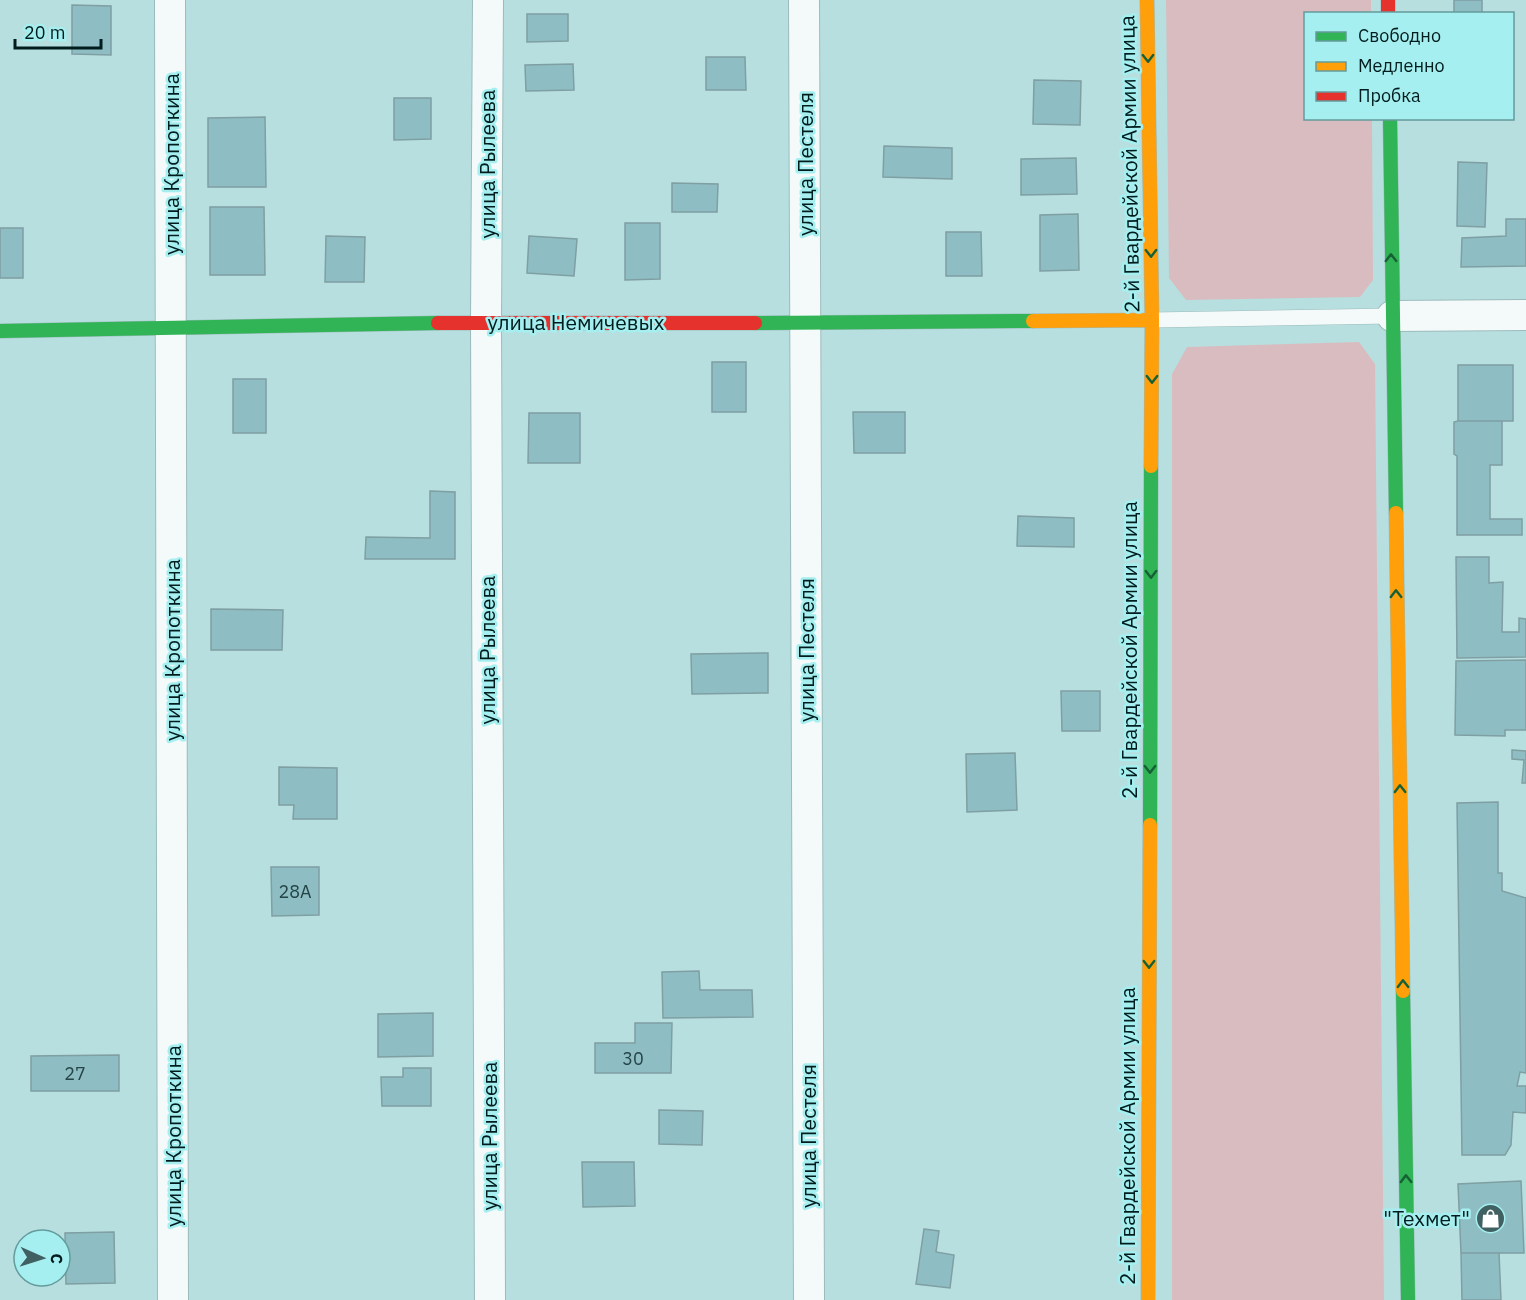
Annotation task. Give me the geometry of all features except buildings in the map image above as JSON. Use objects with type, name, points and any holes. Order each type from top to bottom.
[{"type":"main road","name":"2-й Гвардейской Армии улица","points":[[1147,0],[1152,320],[1148,1300]]},
{"type":"main road","points":[[1390,120],[1408,1300]]},
{"type":"main road","name":"улица Немичевых","points":[[0,331],[486,322],[805,323],[1152,320]]},
{"type":"street","name":"улица Кропоткина","points":[[170,0],[173,1300]]},
{"type":"street","name":"улица Рылеева","points":[[488,0],[486,322],[490,1300]]},
{"type":"street","name":"улица Пестеля","points":[[804,0],[809,1300]]},
{"type":"street","points":[[1392,316],[1526,315]]},
{"type":"lane","points":[[1152,320],[1392,316]]},
{"type":"shaded area","points":[[1166,0],[1371,0],[1371,12],[1304,12],[1304,120],[1372,120],[1373,280],[1360,297],[1186,300],[1169,278]]},
{"type":"shaded area","points":[[1359,342],[1375,364],[1384,1300],[1172,1300],[1172,374],[1187,347]]},
{"type":"traffic: fast","points":[[1390,120],[1396,513]]},
{"type":"traffic: fast","points":[[755,323],[1033,321]]},
{"type":"traffic: fast","points":[[0,331],[438,323]]},
{"type":"traffic: fast","points":[[1150,825],[1151,466]]},
{"type":"traffic: fast","points":[[1403,991],[1408,1300]]},
{"type":"traffic: slow","points":[[1147,0],[1152,320],[1151,466]]},
{"type":"traffic: slow","points":[[1033,321],[1152,320]]},
{"type":"traffic: slow","points":[[1396,513],[1403,991]]},
{"type":"traffic: slow","points":[[1148,1300],[1150,825]]},
{"type":"traffic: jam","points":[[1388,0],[1388,12]]},
{"type":"traffic: jam","points":[[438,323],[755,323]]},
{"type":"place","name":"\"Техмет\"","points":[[1491,1218]]}]
